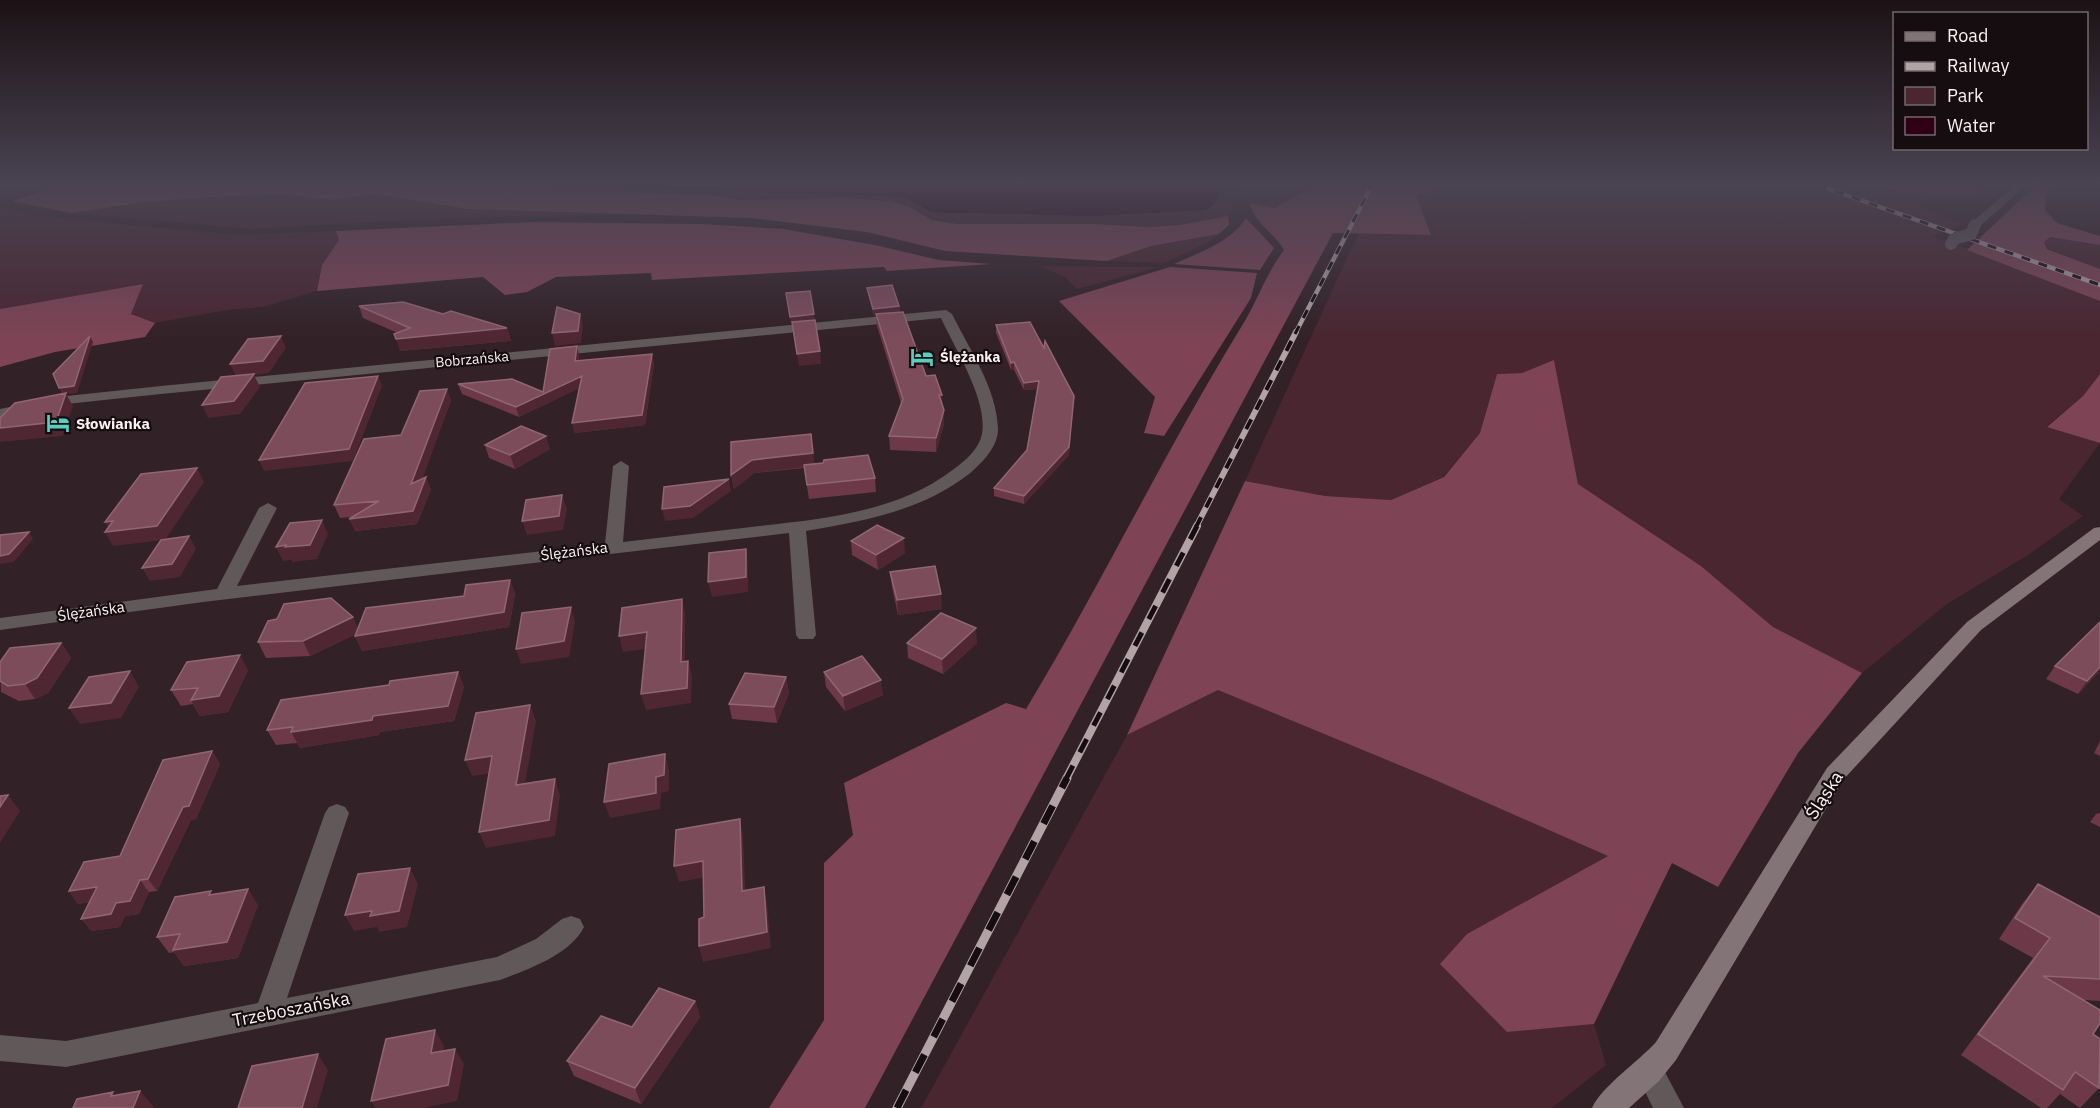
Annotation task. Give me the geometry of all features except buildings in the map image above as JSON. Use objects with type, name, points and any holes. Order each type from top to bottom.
[{"type":"street","points":[[1951,244],[1954,239],[1962,237]]},
{"type":"street","name":"Bobrzańska","points":[[0,414],[57,401],[149,391],[946,314]]},
{"type":"street","name":"Ślężańska","points":[[0,624],[224,593],[797,527],[874,514],[906,504],[955,478],[975,461],[987,444],[990,431],[980,389],[946,314]]},
{"type":"street","points":[[614,547],[621,466]]},
{"type":"street","points":[[224,593],[268,508]]},
{"type":"street","points":[[797,527],[806,635]]},
{"type":"street","name":"Śląska","points":[[1607,1108],[1649,1071],[1666,1051],[1835,774],[1974,626],[2100,532]]},
{"type":"street","points":[[268,1013],[337,813]]},
{"type":"street","name":"Trzeboszańska","points":[[0,1048],[66,1054],[500,968],[545,947],[571,927]]},
{"type":"street","points":[[1649,1071],[1669,1108]]},
{"type":"green space","points":[[0,237],[339,237],[340,240],[322,265],[317,291],[263,307],[227,310],[155,323],[131,314],[142,284],[0,309]]},
{"type":"green space","points":[[1215,237],[1164,263],[1107,261],[1151,246]]},
{"type":"green space","points":[[1357,237],[1935,237],[2100,301],[2100,374],[2083,396],[2047,426],[2100,443],[2059,499],[2083,516],[2028,555],[1947,604],[1862,673],[1773,627],[1701,566],[1578,484],[1554,361],[1522,373],[1497,374],[1480,433],[1443,477],[1391,500],[1325,496],[1245,481]]},
{"type":"green space","points":[[2049,237],[2054,237],[2100,245],[2100,269],[2047,248],[2044,242]]},
{"type":"green space","points":[[1039,266],[1159,267],[1077,289],[1065,277]]},
{"type":"green space","points":[[1267,548],[1568,838],[1609,856],[1467,934],[1507,1032],[1594,1024],[1606,1065],[1552,1108],[921,1108],[1127,735],[1218,690]]},
{"type":"shaded area","points":[[338,237],[827,237],[939,260],[992,264],[887,271],[884,267],[652,280],[651,273],[556,277],[527,292],[505,295],[483,277],[317,291],[322,265],[339,240]]},
{"type":"shaded area","points":[[886,237],[1204,237],[1151,246],[1107,261],[945,251]]},
{"type":"shaded area","points":[[1228,237],[1263,237],[1274,248],[1260,270],[1174,264],[1204,251]]},
{"type":"shaded area","points":[[1331,237],[865,1108],[769,1108],[824,1020],[824,863],[853,835],[844,783],[1006,703],[1026,709],[1284,250],[1275,238]]},
{"type":"shaded area","points":[[1981,237],[2100,237],[2100,245],[2050,237],[2044,242],[2047,249],[2100,269],[2100,301],[1967,250]]},
{"type":"shaded area","points":[[1170,267],[1257,273],[1251,298],[1164,436],[1144,433],[1155,397],[1059,301]]},
{"type":"shaded area","points":[[143,284],[131,314],[155,323],[145,337],[55,352],[0,367],[0,309]]},
{"type":"shaded area","points":[[1554,360],[1578,484],[1701,566],[1773,627],[1862,673],[1798,753],[1718,887],[1672,863],[1594,1024],[1507,1032],[1440,964],[1467,934],[1608,856],[1433,779],[1218,690],[1127,735],[1245,481],[1325,496],[1391,500],[1444,477],[1480,433],[1497,374],[1522,373]]},
{"type":"shaded area","points":[[2100,374],[2100,443],[2047,427],[2083,396]]},
{"type":"railway","points":[[1295,334],[1345,237]]},
{"type":"railway","points":[[1964,237],[2100,285]]},
{"type":"railway","points":[[1196,527],[1296,332]]},
{"type":"railway","points":[[1066,779],[1197,526]]},
{"type":"railway","points":[[897,1108],[1067,778]]},
{"type":"place","name":"Ślężanka","points":[[922,357]]},
{"type":"place","name":"Słowianka","points":[[58,423]]}]
